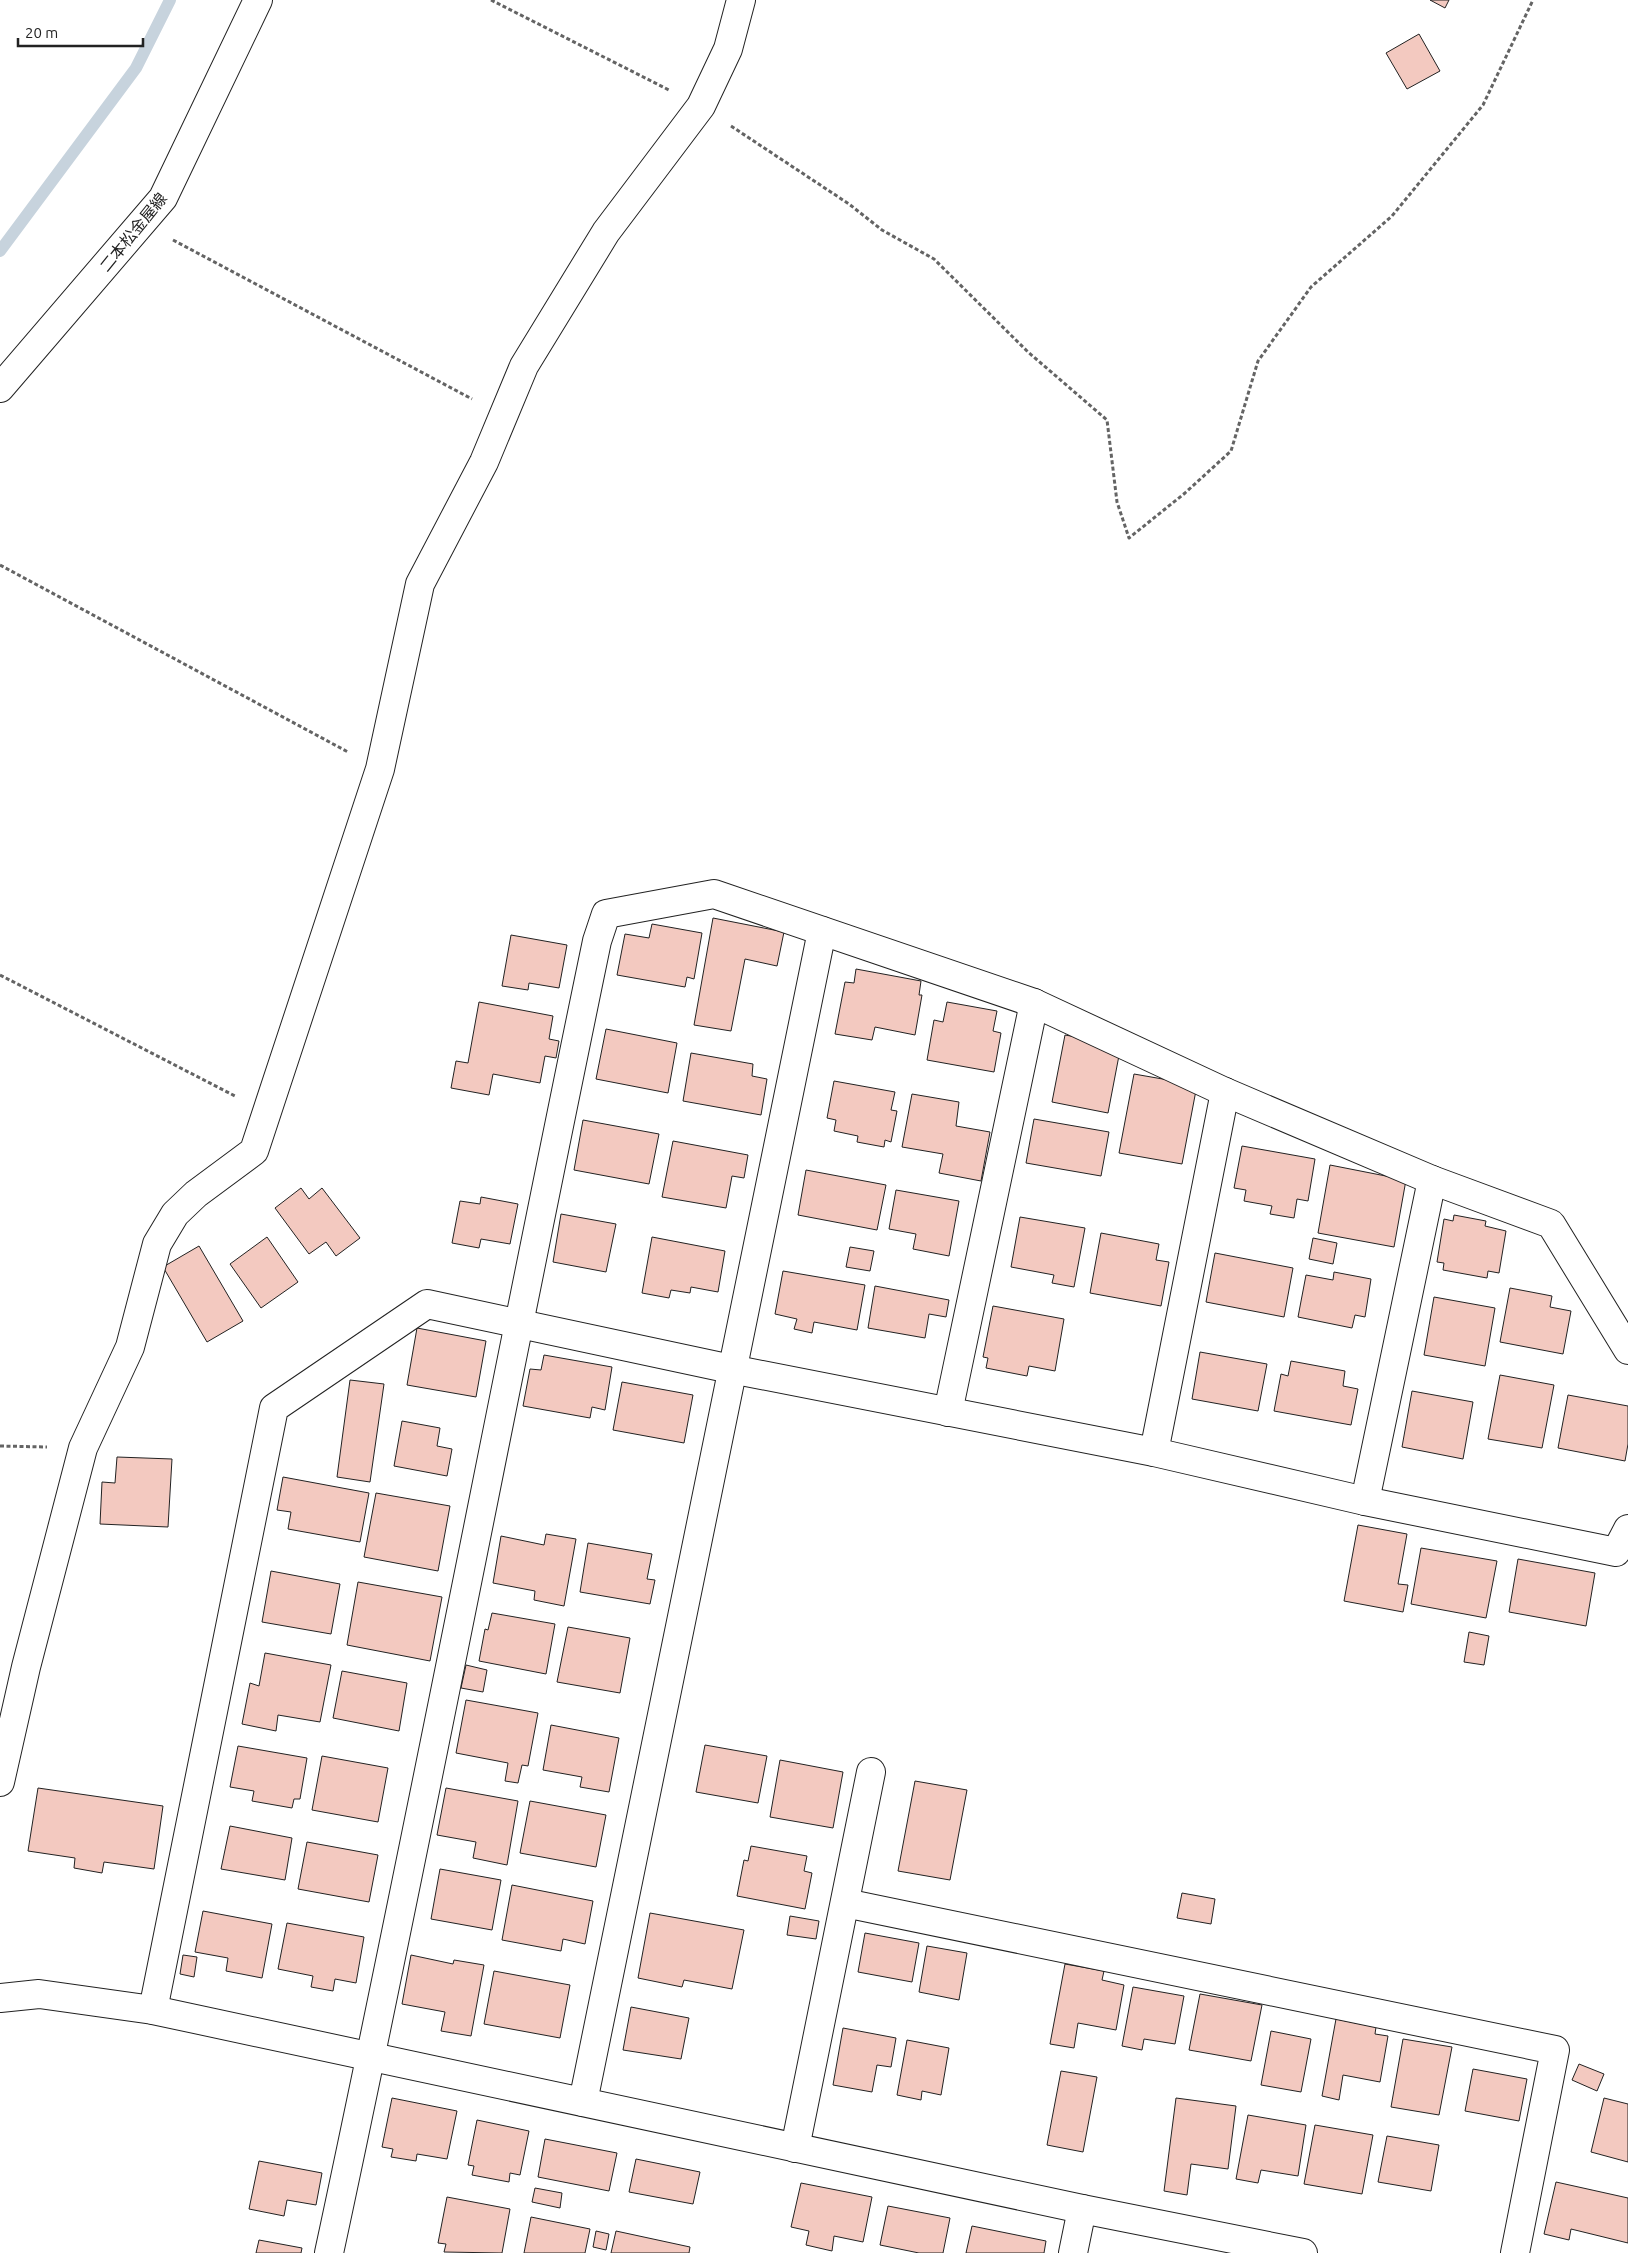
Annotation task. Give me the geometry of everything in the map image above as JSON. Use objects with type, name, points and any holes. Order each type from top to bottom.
[{"type":"street","name":"二本松金屋線","points":[[0,388],[163,198],[258,0]]},
{"type":"street","points":[[0,1782],[26,1667],[82,1448],[130,1347],[157,1244],[175,1214],[196,1194],[254,1151],[380,769],[420,584],[484,462],[524,366],[606,232],[701,106],[728,49],[741,0]]},
{"type":"street","points":[[330,2253],[372,2056],[517,1324],[597,941],[606,914],[714,894],[1034,1003],[1225,1092],[1432,1180],[1551,1224],[1628,1350]]},
{"type":"street","points":[[583,2102],[731,1369],[822,931]]},
{"type":"street","points":[[948,1412],[1034,1003]]},
{"type":"street","points":[[1154,1452],[1225,1092]]},
{"type":"street","points":[[1365,1501],[1432,1180]]},
{"type":"street","points":[[153,2010],[274,1408],[427,1304],[731,1369],[1154,1452],[1365,1501],[1616,1552],[1628,1529]]},
{"type":"street","points":[[795,2148],[871,1772]]},
{"type":"street","points":[[845,1903],[1554,2050],[1515,2253]]},
{"type":"street","points":[[0,1998],[39,1994],[153,2010],[1082,2209],[1304,2253]]},
{"type":"street","points":[[1072,2253],[1082,2209]]},
{"type":"path","points":[[491,0],[701,106],[849,204],[882,230],[934,259],[1028,352],[1107,420],[1117,502],[1129,538],[1185,493],[1231,451],[1258,361],[1311,287],[1392,216],[1483,105],[1533,0]]},
{"type":"path","points":[[142,223],[504,416]]},
{"type":"path","points":[[0,565],[380,769]]},
{"type":"path","points":[[0,975],[266,1113]]},
{"type":"path","points":[[0,1446],[82,1448]]},
{"type":"building","points":[[1430,0],[1449,0],[1445,8]]},
{"type":"building","points":[[1419,34],[1440,71],[1407,89],[1386,53]]},
{"type":"building","points":[[713,918],[784,932],[777,966],[745,959],[731,1031],[694,1025]]},
{"type":"building","points":[[652,924],[702,933],[694,979],[687,977],[685,987],[617,975],[625,934],[649,938]]},
{"type":"building","points":[[511,935],[567,945],[559,988],[529,983],[528,990],[502,986]]},
{"type":"building","points":[[856,969],[921,981],[919,995],[922,995],[915,1035],[875,1027],[872,1040],[835,1034],[845,982],[854,983]]},
{"type":"building","points":[[479,1002],[553,1016],[549,1039],[559,1041],[556,1058],[545,1056],[540,1083],[493,1074],[489,1095],[451,1088],[456,1061],[468,1063]]},
{"type":"building","points":[[947,1002],[997,1011],[993,1031],[1001,1033],[994,1072],[927,1060],[934,1020],[943,1022]]},
{"type":"building","points":[[606,1029],[677,1043],[668,1093],[596,1079]]},
{"type":"building","points":[[1065,1035],[1121,1045],[1108,1113],[1052,1102]]},
{"type":"building","points":[[691,1053],[753,1064],[752,1076],[767,1079],[761,1115],[683,1101]]},
{"type":"building","points":[[1134,1074],[1197,1085],[1182,1164],[1119,1153]]},
{"type":"building","points":[[834,1081],[895,1092],[891,1110],[897,1111],[891,1142],[885,1140],[884,1147],[857,1142],[858,1136],[834,1131],[836,1120],[827,1118]]},
{"type":"building","points":[[912,1094],[959,1102],[956,1126],[990,1132],[981,1181],[939,1173],[943,1154],[902,1147]]},
{"type":"building","points":[[1034,1119],[1109,1132],[1101,1176],[1026,1163]]},
{"type":"building","points":[[583,1120],[659,1134],[649,1184],[574,1170]]},
{"type":"building","points":[[673,1141],[748,1155],[744,1178],[732,1176],[726,1208],[662,1197]]},
{"type":"building","points":[[1242,1146],[1315,1159],[1308,1201],[1297,1199],[1294,1218],[1270,1214],[1272,1206],[1244,1201],[1246,1190],[1234,1188]]},
{"type":"building","points":[[1330,1165],[1406,1180],[1394,1247],[1318,1233]]},
{"type":"building","points":[[806,1170],[886,1185],[877,1230],[798,1215]]},
{"type":"building","points":[[301,1188],[309,1199],[322,1188],[360,1238],[336,1256],[326,1242],[309,1254],[275,1208]]},
{"type":"building","points":[[896,1190],[959,1201],[949,1256],[913,1249],[916,1234],[889,1229]]},
{"type":"building","points":[[481,1197],[518,1204],[510,1244],[481,1239],[479,1248],[452,1243],[460,1201],[480,1204]]},
{"type":"building","points":[[561,1214],[616,1224],[606,1272],[553,1262]]},
{"type":"building","points":[[1454,1215],[1486,1221],[1485,1226],[1506,1231],[1499,1273],[1488,1271],[1487,1278],[1443,1270],[1444,1263],[1437,1262],[1444,1219],[1453,1221]]},
{"type":"building","points":[[1020,1217],[1085,1228],[1074,1287],[1052,1283],[1054,1275],[1011,1267]]},
{"type":"building","points":[[1101,1233],[1159,1244],[1156,1260],[1169,1262],[1161,1306],[1090,1293]]},
{"type":"building","points":[[267,1237],[298,1282],[261,1308],[230,1264]]},
{"type":"building","points":[[652,1237],[725,1251],[718,1292],[691,1287],[690,1293],[671,1290],[669,1298],[642,1293]]},
{"type":"building","points":[[1313,1238],[1337,1243],[1333,1264],[1309,1259]]},
{"type":"building","points":[[199,1246],[243,1321],[207,1342],[163,1267]]},
{"type":"building","points":[[850,1247],[874,1251],[870,1271],[846,1267]]},
{"type":"building","points":[[1215,1253],[1293,1268],[1284,1317],[1206,1302]]},
{"type":"building","points":[[783,1271],[865,1285],[857,1330],[814,1322],[812,1333],[794,1329],[797,1319],[775,1314]]},
{"type":"building","points":[[1334,1272],[1371,1279],[1365,1317],[1355,1315],[1352,1328],[1298,1317],[1306,1275],[1333,1280]]},
{"type":"building","points":[[875,1286],[949,1300],[946,1317],[929,1314],[925,1338],[868,1328]]},
{"type":"building","points":[[1510,1288],[1552,1296],[1550,1307],[1571,1311],[1563,1354],[1500,1342]]},
{"type":"building","points":[[1434,1297],[1495,1308],[1485,1366],[1424,1355]]},
{"type":"building","points":[[993,1306],[1064,1319],[1055,1371],[1029,1366],[1027,1376],[986,1368],[988,1358],[983,1357]]},
{"type":"building","points":[[417,1328],[486,1341],[476,1397],[407,1385]]},
{"type":"building","points":[[1200,1352],[1267,1364],[1258,1411],[1192,1399]]},
{"type":"building","points":[[544,1355],[612,1367],[605,1410],[592,1407],[590,1418],[523,1406],[530,1369],[541,1370]]},
{"type":"building","points":[[1291,1361],[1345,1371],[1343,1386],[1358,1389],[1351,1425],[1274,1411],[1281,1374],[1288,1376]]},
{"type":"building","points":[[1500,1375],[1554,1385],[1542,1448],[1488,1439]]},
{"type":"building","points":[[350,1380],[384,1384],[370,1482],[337,1477]]},
{"type":"building","points":[[622,1382],[693,1395],[684,1443],[613,1430]]},
{"type":"building","points":[[1412,1391],[1473,1402],[1463,1459],[1402,1447]]},
{"type":"building","points":[[1568,1395],[1628,1406],[1628,1444],[1625,1461],[1558,1448]]},
{"type":"building","points":[[402,1421],[440,1428],[437,1446],[452,1449],[447,1476],[394,1466]]},
{"type":"building","points":[[117,1457],[172,1459],[168,1527],[100,1524],[102,1482],[115,1483]]},
{"type":"building","points":[[283,1477],[369,1493],[360,1542],[288,1529],[291,1512],[277,1510]]},
{"type":"building","points":[[376,1493],[450,1506],[438,1571],[364,1557]]},
{"type":"building","points":[[1358,1525],[1407,1534],[1398,1584],[1408,1585],[1403,1612],[1344,1601]]},
{"type":"building","points":[[546,1534],[576,1539],[564,1606],[534,1600],[535,1591],[493,1583],[501,1536],[544,1545]]},
{"type":"building","points":[[588,1543],[652,1554],[647,1579],[655,1580],[650,1604],[580,1592]]},
{"type":"building","points":[[1421,1548],[1497,1561],[1486,1618],[1411,1604]]},
{"type":"building","points":[[1518,1559],[1595,1573],[1586,1626],[1509,1612]]},
{"type":"building","points":[[271,1571],[340,1584],[331,1634],[262,1622]]},
{"type":"building","points":[[358,1582],[442,1597],[430,1661],[347,1645]]},
{"type":"building","points":[[492,1613],[555,1624],[546,1674],[479,1661],[485,1629],[488,1630]]},
{"type":"building","points":[[568,1627],[630,1638],[620,1693],[557,1682]]},
{"type":"building","points":[[1469,1632],[1489,1636],[1484,1665],[1464,1662]]},
{"type":"building","points":[[265,1653],[331,1665],[320,1722],[278,1715],[276,1731],[242,1724],[250,1683],[259,1686]]},
{"type":"building","points":[[466,1665],[487,1670],[483,1692],[461,1688]]},
{"type":"building","points":[[342,1671],[407,1683],[399,1731],[333,1718]]},
{"type":"building","points":[[466,1700],[538,1713],[528,1766],[522,1765],[518,1783],[505,1781],[508,1763],[456,1753]]},
{"type":"building","points":[[551,1725],[619,1738],[609,1792],[580,1787],[582,1777],[543,1770]]},
{"type":"building","points":[[705,1745],[767,1756],[758,1803],[696,1792]]},
{"type":"building","points":[[238,1746],[307,1758],[300,1799],[294,1799],[292,1808],[252,1801],[254,1791],[230,1787]]},
{"type":"building","points":[[322,1756],[388,1768],[378,1822],[312,1810]]},
{"type":"building","points":[[780,1760],[843,1772],[833,1828],[770,1817]]},
{"type":"building","points":[[915,1781],[967,1790],[950,1880],[898,1871]]},
{"type":"building","points":[[38,1788],[163,1806],[154,1869],[104,1862],[102,1873],[74,1868],[75,1858],[28,1851]]},
{"type":"building","points":[[446,1788],[518,1801],[507,1865],[473,1858],[476,1842],[437,1835]]},
{"type":"building","points":[[530,1801],[606,1815],[596,1867],[520,1853]]},
{"type":"building","points":[[230,1826],[292,1838],[285,1880],[221,1869]]},
{"type":"building","points":[[307,1842],[378,1855],[369,1902],[298,1889]]},
{"type":"building","points":[[751,1846],[807,1856],[804,1871],[812,1873],[805,1909],[737,1896],[744,1860],[748,1861]]},
{"type":"building","points":[[440,1869],[501,1880],[492,1930],[431,1919]]},
{"type":"building","points":[[512,1885],[593,1901],[585,1944],[563,1939],[561,1951],[502,1940]]},
{"type":"building","points":[[1182,1893],[1215,1899],[1211,1924],[1177,1918]]},
{"type":"building","points":[[203,1911],[272,1924],[262,1978],[226,1971],[228,1958],[195,1952]]},
{"type":"building","points":[[650,1913],[744,1930],[732,1989],[684,1980],[682,1987],[638,1978]]},
{"type":"building","points":[[790,1916],[819,1921],[816,1939],[787,1935]]},
{"type":"building","points":[[287,1923],[364,1937],[356,1983],[335,1979],[333,1991],[311,1987],[313,1976],[278,1969]]},
{"type":"building","points":[[865,1933],[919,1943],[912,1982],[858,1972]]},
{"type":"building","points":[[927,1946],[967,1953],[959,2000],[919,1992]]},
{"type":"building","points":[[183,1955],[197,1957],[194,1977],[180,1974]]},
{"type":"building","points":[[411,1955],[453,1964],[454,1960],[484,1965],[471,2036],[441,2031],[445,2012],[402,2004]]},
{"type":"building","points":[[1065,1964],[1104,1971],[1102,1980],[1124,1985],[1116,2030],[1078,2023],[1074,2048],[1050,2044]]},
{"type":"building","points":[[494,1971],[570,1985],[560,2038],[484,2024]]},
{"type":"building","points":[[1133,1987],[1184,1996],[1175,2044],[1144,2039],[1142,2050],[1122,2046]]},
{"type":"building","points":[[1200,1994],[1262,2005],[1251,2061],[1189,2050]]},
{"type":"building","points":[[631,2007],[689,2018],[681,2059],[623,2050]]},
{"type":"building","points":[[1336,2019],[1376,2027],[1375,2034],[1388,2036],[1380,2082],[1343,2075],[1339,2100],[1322,2096]]},
{"type":"building","points":[[843,2028],[896,2038],[891,2067],[877,2065],[872,2092],[833,2085]]},
{"type":"building","points":[[1271,2031],[1311,2039],[1301,2092],[1261,2085]]},
{"type":"building","points":[[1403,2039],[1452,2047],[1439,2115],[1391,2107]]},
{"type":"building","points":[[907,2040],[949,2048],[941,2095],[922,2091],[921,2100],[897,2095]]},
{"type":"building","points":[[1579,2064],[1604,2074],[1597,2091],[1572,2080]]},
{"type":"building","points":[[1473,2069],[1527,2079],[1519,2121],[1465,2111]]},
{"type":"building","points":[[1061,2071],[1097,2077],[1083,2152],[1047,2145]]},
{"type":"building","points":[[392,2098],[457,2111],[447,2159],[417,2154],[416,2161],[391,2157],[393,2149],[382,2147]]},
{"type":"building","points":[[1176,2098],[1236,2106],[1228,2169],[1191,2164],[1187,2195],[1164,2191]]},
{"type":"building","points":[[1604,2098],[1628,2104],[1628,2162],[1591,2152]]},
{"type":"building","points":[[1248,2115],[1306,2125],[1298,2176],[1261,2170],[1258,2183],[1236,2179]]},
{"type":"building","points":[[477,2120],[529,2131],[520,2175],[510,2173],[509,2182],[472,2175],[474,2166],[468,2165]]},
{"type":"building","points":[[1315,2125],[1373,2135],[1362,2194],[1304,2184]]},
{"type":"building","points":[[1387,2136],[1439,2145],[1431,2191],[1378,2182]]},
{"type":"building","points":[[545,2139],[617,2153],[609,2191],[538,2177]]},
{"type":"building","points":[[636,2159],[700,2172],[693,2204],[629,2192]]},
{"type":"building","points":[[259,2161],[322,2173],[316,2205],[287,2200],[284,2216],[249,2209]]},
{"type":"building","points":[[1556,2182],[1628,2198],[1628,2243],[1571,2229],[1569,2240],[1544,2234]]},
{"type":"building","points":[[801,2183],[872,2197],[863,2242],[834,2236],[832,2251],[806,2245],[809,2231],[791,2227]]},
{"type":"building","points":[[535,2188],[562,2193],[560,2208],[532,2202]]},
{"type":"building","points":[[447,2197],[510,2209],[502,2253],[444,2252],[446,2244],[438,2243]]},
{"type":"building","points":[[888,2206],[950,2218],[943,2253],[919,2253],[880,2245]]},
{"type":"building","points":[[531,2217],[590,2229],[585,2253],[524,2253]]},
{"type":"building","points":[[972,2226],[1046,2241],[1044,2253],[966,2253]]},
{"type":"building","points":[[596,2231],[609,2234],[606,2250],[593,2247]]},
{"type":"building","points":[[616,2231],[690,2247],[689,2253],[611,2253]]},
{"type":"building","points":[[259,2240],[302,2248],[301,2253],[256,2253]]},
{"type":"waterway","points":[[0,251],[136,68],[170,0]]}]
